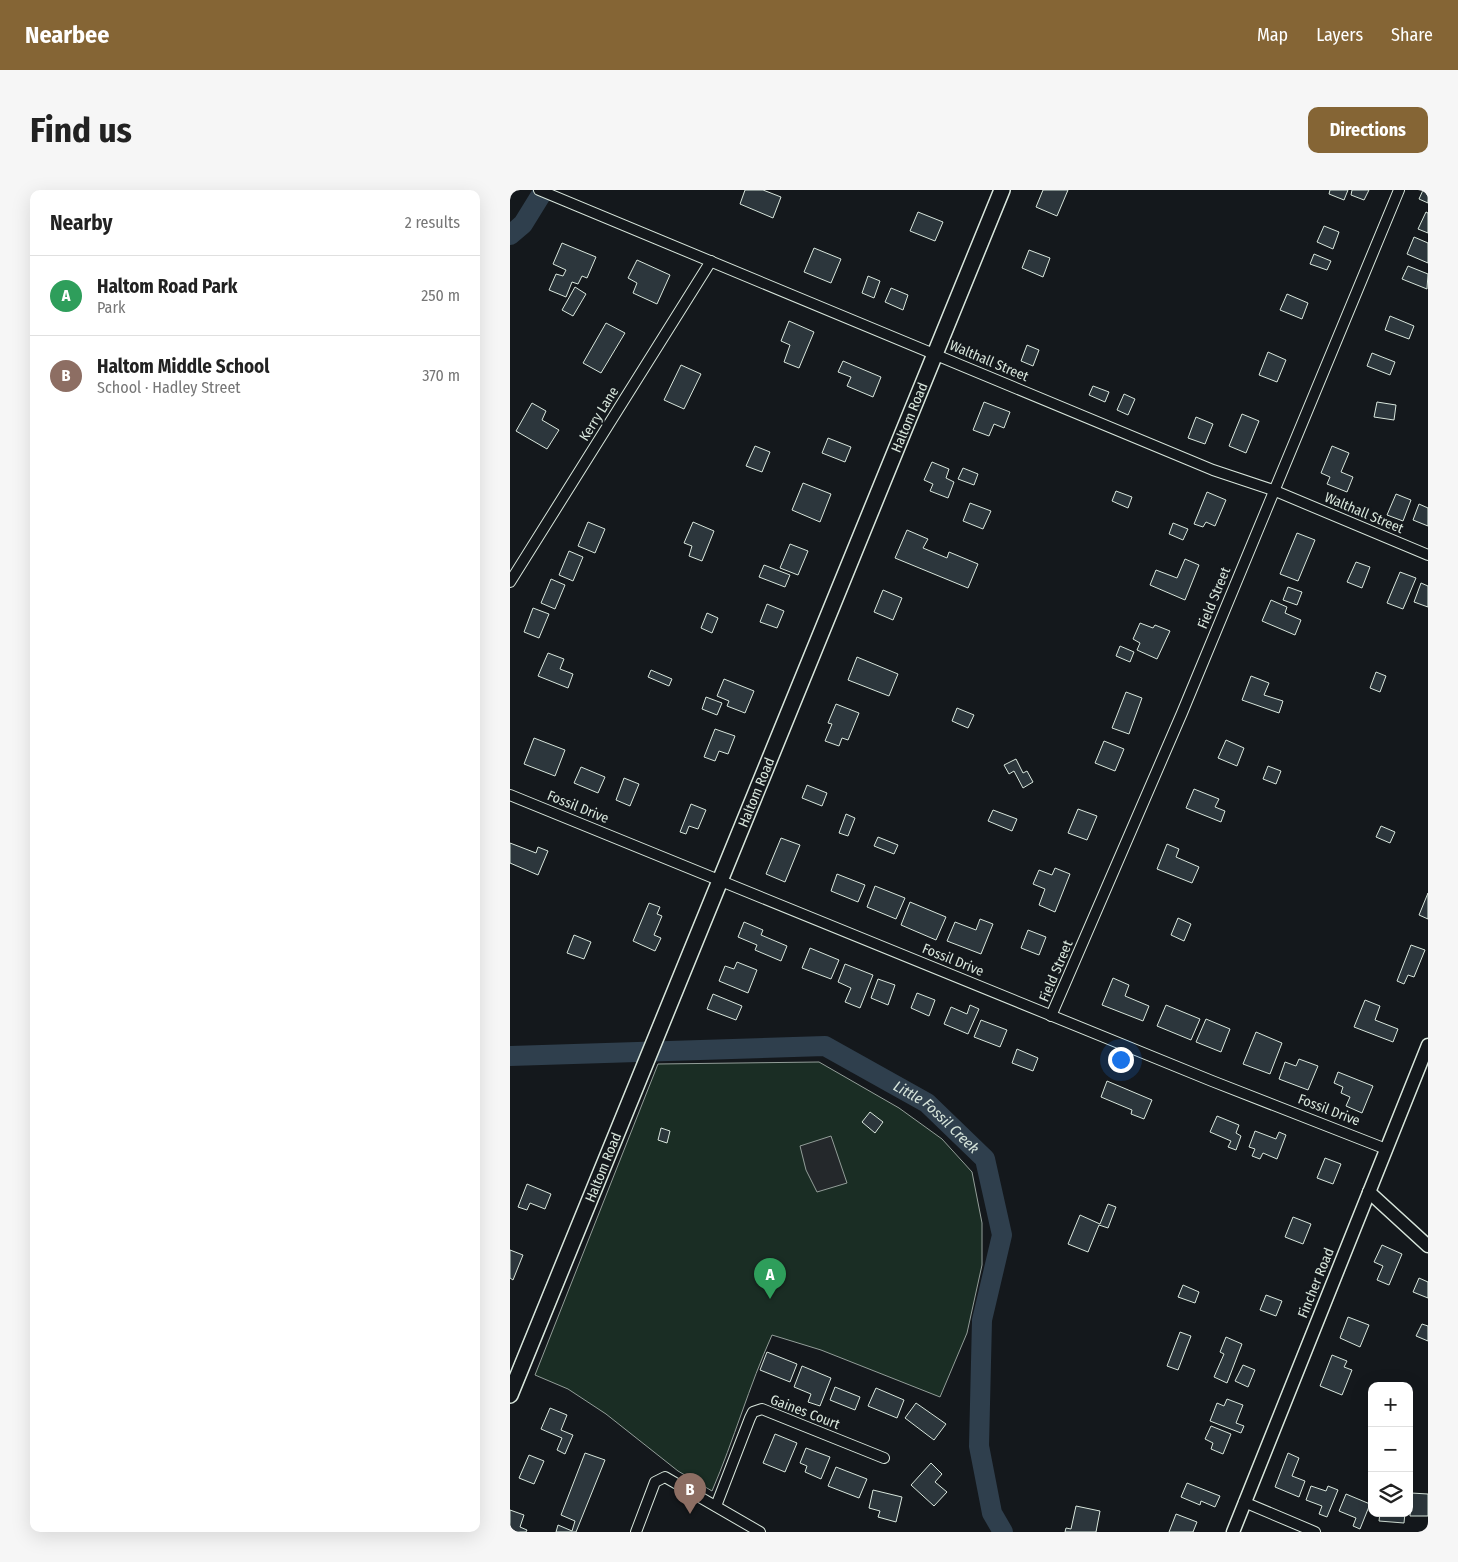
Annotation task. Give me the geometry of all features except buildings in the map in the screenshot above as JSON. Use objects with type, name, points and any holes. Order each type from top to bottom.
[{"type":"main road","name":"Haltom Road","points":[[510,1395],[1002,190]]},
{"type":"street","name":"Walthall Street","points":[[539,190],[1213,470],[1273,490],[1428,554]]},
{"type":"street","name":"Field Street","points":[[1051,1016],[1182,713],[1399,190]]},
{"type":"street","name":"Kerry Lane","points":[[510,582],[711,261]]},
{"type":"street","name":"Fossil Drive","points":[[510,795],[1051,1016],[1386,1148]]},
{"type":"street","name":"Fincher Road","points":[[1233,1532],[1428,1045]]},
{"type":"street","points":[[1369,1192],[1428,1246]]},
{"type":"street","name":"Gaines Court","points":[[716,1506],[750,1418],[757,1410],[762,1408],[884,1458]]},
{"type":"street","points":[[636,1532],[655,1482],[665,1477],[760,1532]]},
{"type":"street","points":[[1244,1502],[1315,1532]]},
{"type":"green space","points":[[819,1062],[899,1108],[942,1139],[972,1172],[982,1223],[982,1265],[967,1333],[940,1397],[821,1350],[772,1335],[712,1491],[678,1471],[606,1414],[568,1389],[535,1375],[658,1064]]},
{"type":"shaded area","points":[[831,1136],[847,1183],[817,1192],[806,1170],[800,1146]]},
{"type":"waterway","name":"Little Fossil Creek","points":[[510,235],[523,224],[544,190]]},
{"type":"waterway","name":"Little Fossil Creek","points":[[510,1056],[825,1046],[927,1103],[985,1159],[1002,1235],[982,1320],[979,1446],[992,1513],[1003,1532]]},
{"type":"place","name":"Haltom Road Park","points":[[770,1299]]},
{"type":"place","name":"Haltom Middle School","points":[[690,1514]]}]
